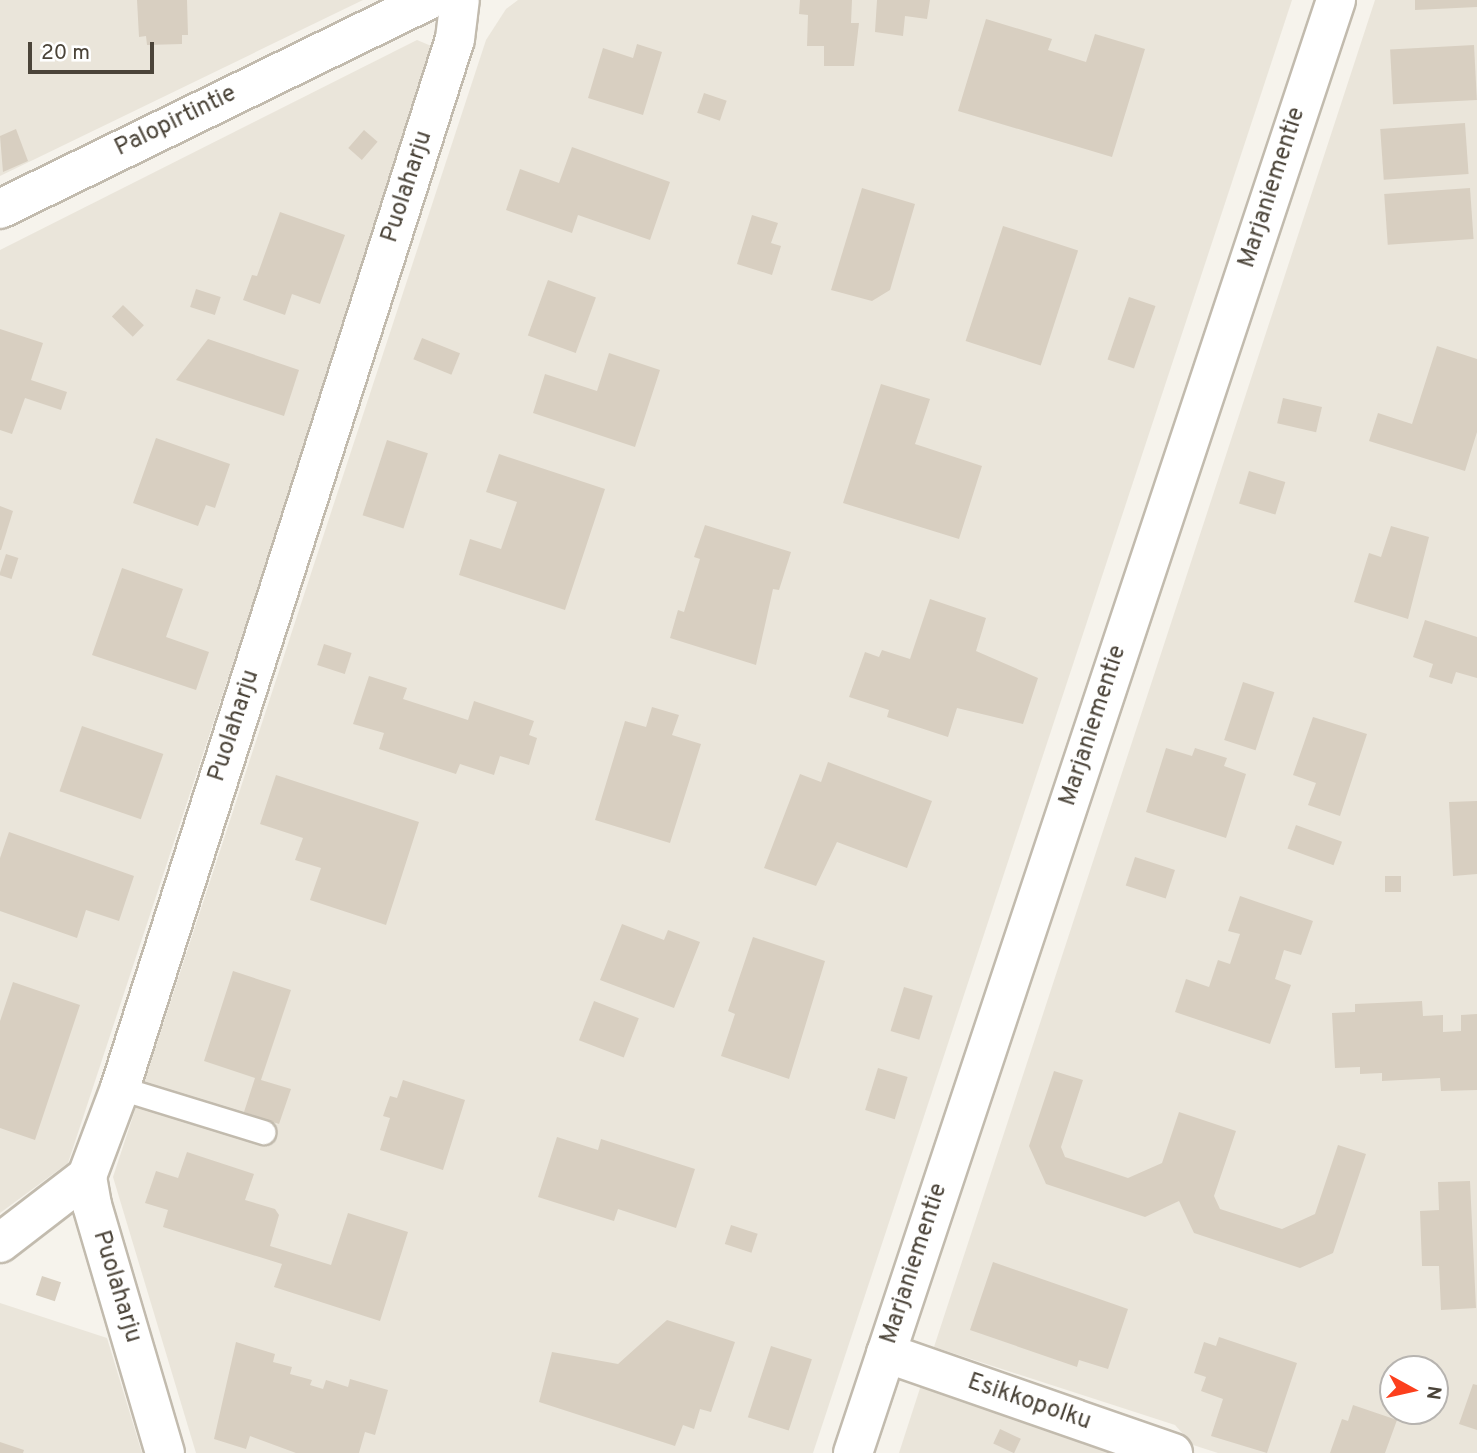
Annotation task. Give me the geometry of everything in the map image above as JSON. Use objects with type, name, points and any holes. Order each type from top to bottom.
[{"type":"street","name":"Palopirtintie","points":[[0,209],[429,0]]},
{"type":"street","name":"Puolaharju","points":[[165,1453],[92,1205],[87,1176],[120,1088],[455,39],[460,0]]},
{"type":"street","name":"Marjaniementie","points":[[853,1453],[1336,0]]},
{"type":"street","points":[[0,1242],[87,1176]]},
{"type":"street","name":"Esikkopolku","points":[[886,1353],[1173,1453]]},
{"type":"lane","points":[[120,1088],[263,1132]]},
{"type":"shaded area","points":[[0,0],[363,0],[0,176]]},
{"type":"shaded area","points":[[518,0],[1292,0],[813,1453],[196,1453],[113,1177],[486,40],[506,9]]},
{"type":"shaded area","points":[[1375,0],[1477,0],[1477,1453],[1218,1453],[1193,1445],[1175,1425],[934,1347]]},
{"type":"shaded area","points":[[417,40],[436,48],[68,1163],[0,1213],[0,250]]},
{"type":"shaded area","points":[[0,1303],[107,1338],[142,1453],[0,1453]]},
{"type":"shaded area","points":[[923,1379],[1135,1453],[899,1453]]},
{"type":"building","points":[[137,0],[187,0],[188,35],[182,35],[182,44],[147,45],[146,36],[139,37]]},
{"type":"building","points":[[800,0],[852,0],[851,23],[859,23],[854,66],[824,66],[824,46],[807,46],[808,15],[799,14]]},
{"type":"building","points":[[877,0],[930,0],[927,19],[905,16],[903,36],[875,32]]},
{"type":"building","points":[[1415,0],[1477,0],[1477,7],[1415,10]]},
{"type":"building","points":[[986,19],[1052,39],[1048,50],[1086,62],[1095,34],[1145,49],[1112,157],[958,111]]},
{"type":"building","points":[[637,44],[662,52],[643,115],[588,98],[603,48],[633,58]]},
{"type":"building","points":[[1474,45],[1477,100],[1393,104],[1390,49]]},
{"type":"building","points":[[704,93],[727,101],[720,121],[697,113]]},
{"type":"building","points":[[1465,123],[1469,174],[1384,180],[1380,129]]},
{"type":"building","points":[[16,129],[28,161],[3,172],[0,136]]},
{"type":"building","points":[[364,130],[378,142],[362,160],[348,148]]},
{"type":"building","points":[[572,147],[670,182],[650,240],[578,215],[572,233],[506,210],[520,169],[559,183]]},
{"type":"building","points":[[862,188],[915,204],[890,290],[872,301],[831,290]]},
{"type":"building","points":[[1470,188],[1474,239],[1388,245],[1384,194]]},
{"type":"building","points":[[280,212],[345,235],[320,304],[292,294],[285,315],[243,300],[252,275],[257,276]]},
{"type":"building","points":[[752,215],[778,223],[771,243],[781,246],[772,275],[737,264]]},
{"type":"building","points":[[1003,226],[1078,250],[1041,365],[966,341]]},
{"type":"building","points":[[548,280],[596,297],[576,353],[528,335]]},
{"type":"building","points":[[196,289],[221,297],[215,315],[190,307]]},
{"type":"building","points":[[1129,297],[1155,306],[1134,369],[1108,359]]},
{"type":"building","points":[[123,305],[144,325],[133,337],[112,317]]},
{"type":"building","points":[[0,329],[43,343],[31,380],[67,392],[61,410],[25,398],[12,434],[0,430]]},
{"type":"building","points":[[422,338],[460,353],[451,375],[413,359]]},
{"type":"building","points":[[208,339],[299,370],[284,416],[176,380]]},
{"type":"building","points":[[1437,346],[1477,359],[1477,432],[1465,471],[1369,441],[1378,413],[1412,424]]},
{"type":"building","points":[[609,353],[660,370],[635,447],[533,413],[545,374],[597,391]]},
{"type":"building","points":[[881,384],[930,399],[915,444],[982,466],[959,539],[843,503]]},
{"type":"building","points":[[1283,398],[1322,407],[1316,432],[1277,423]]},
{"type":"building","points":[[156,438],[230,464],[215,508],[206,505],[198,526],[133,503]]},
{"type":"building","points":[[387,440],[428,453],[403,528],[363,515]]},
{"type":"building","points":[[499,454],[605,489],[565,610],[459,575],[470,539],[501,549],[517,502],[486,492]]},
{"type":"building","points":[[1249,471],[1285,482],[1275,515],[1239,504]]},
{"type":"building","points":[[0,506],[13,511],[1,550],[0,550]]},
{"type":"building","points":[[705,525],[791,552],[779,590],[773,589],[756,665],[670,638],[678,610],[684,612],[700,559],[694,557]]},
{"type":"building","points":[[1391,526],[1429,537],[1408,619],[1354,602],[1369,553],[1381,557]]},
{"type":"building","points":[[6,554],[18,558],[12,579],[0,575]]},
{"type":"building","points":[[122,568],[183,589],[166,637],[209,652],[196,690],[92,655]]},
{"type":"building","points":[[930,599],[986,618],[976,651],[1038,678],[1023,724],[957,708],[948,737],[887,717],[889,710],[849,697],[865,652],[879,657],[882,650],[910,659]]},
{"type":"building","points":[[1425,620],[1477,637],[1477,678],[1456,672],[1452,684],[1429,677],[1433,664],[1413,657]]},
{"type":"building","points":[[324,644],[352,653],[345,674],[317,665]]},
{"type":"building","points":[[369,676],[407,688],[403,699],[468,720],[474,701],[534,721],[529,735],[537,738],[529,765],[500,756],[494,775],[460,764],[456,774],[379,749],[384,733],[353,724]]},
{"type":"building","points":[[1243,682],[1274,692],[1256,750],[1224,740]]},
{"type":"building","points":[[652,707],[679,715],[672,735],[701,744],[670,843],[595,820],[625,721],[646,727]]},
{"type":"building","points":[[1313,717],[1367,734],[1340,816],[1308,805],[1316,783],[1293,775]]},
{"type":"building","points":[[82,726],[163,754],[141,819],[60,791]]},
{"type":"building","points":[[1166,748],[1192,756],[1195,748],[1227,758],[1224,766],[1246,774],[1226,838],[1146,812]]},
{"type":"building","points":[[828,762],[932,801],[907,868],[837,842],[816,886],[764,868],[800,774],[821,782]]},
{"type":"building","points":[[276,775],[419,822],[386,925],[310,900],[321,868],[295,860],[303,838],[260,824]]},
{"type":"building","points":[[1477,801],[1477,874],[1453,876],[1449,802]]},
{"type":"building","points":[[1296,825],[1342,842],[1333,865],[1287,848]]},
{"type":"building","points":[[9,832],[134,876],[119,921],[86,910],[77,938],[0,911],[0,858]]},
{"type":"building","points":[[1135,857],[1175,870],[1166,899],[1126,886]]},
{"type":"building","points":[[1385,876],[1401,876],[1401,892],[1385,892]]},
{"type":"building","points":[[1240,896],[1313,921],[1301,955],[1284,950],[1275,979],[1291,985],[1270,1044],[1175,1012],[1186,979],[1209,987],[1218,960],[1230,964],[1240,934],[1228,931]]},
{"type":"building","points":[[622,924],[664,940],[668,930],[700,942],[674,1008],[600,980]]},
{"type":"building","points":[[753,937],[825,961],[789,1079],[721,1056],[735,1014],[728,1011]]},
{"type":"building","points":[[233,971],[291,990],[261,1080],[291,1089],[279,1124],[244,1112],[255,1078],[204,1061]]},
{"type":"building","points":[[13,982],[80,1005],[35,1140],[0,1128],[0,1021]]},
{"type":"building","points":[[904,987],[933,996],[919,1040],[891,1031]]},
{"type":"building","points":[[594,1001],[639,1018],[624,1057],[579,1040]]},
{"type":"building","points":[[1422,1001],[1423,1016],[1443,1015],[1443,1032],[1461,1031],[1461,1015],[1477,1014],[1477,1090],[1441,1091],[1440,1078],[1382,1081],[1382,1073],[1360,1074],[1360,1067],[1335,1068],[1332,1013],[1355,1012],[1355,1004]]},
{"type":"building","points":[[878,1068],[908,1077],[895,1119],[865,1110]]},
{"type":"building","points":[[1054,1071],[1083,1080],[1061,1147],[1065,1157],[1128,1178],[1162,1163],[1179,1112],[1236,1131],[1214,1196],[1220,1209],[1282,1229],[1315,1214],[1338,1145],[1366,1154],[1333,1253],[1300,1268],[1194,1233],[1179,1201],[1145,1217],[1046,1184],[1029,1146]]},
{"type":"building","points":[[403,1080],[465,1100],[443,1170],[380,1150],[390,1118],[383,1116],[390,1096],[397,1098]]},
{"type":"building","points":[[557,1137],[598,1150],[601,1139],[695,1169],[676,1228],[618,1209],[614,1221],[538,1197]]},
{"type":"building","points":[[187,1152],[254,1174],[245,1200],[275,1209],[279,1215],[270,1246],[331,1265],[348,1213],[408,1232],[380,1321],[274,1287],[282,1264],[163,1227],[168,1210],[145,1203],[156,1171],[178,1178]]},
{"type":"building","points":[[1470,1181],[1476,1308],[1441,1310],[1439,1266],[1422,1266],[1420,1211],[1439,1210],[1438,1182]]},
{"type":"building","points":[[731,1225],[758,1234],[751,1253],[725,1244]]},
{"type":"building","points":[[993,1262],[1128,1309],[1108,1369],[1079,1360],[1077,1367],[970,1330]]},
{"type":"building","points":[[42,1276],[61,1282],[55,1301],[36,1295]]},
{"type":"building","points":[[667,1320],[735,1342],[711,1412],[700,1409],[694,1429],[683,1425],[675,1446],[539,1402],[552,1352],[618,1364]]},
{"type":"building","points":[[1219,1337],[1297,1363],[1267,1453],[1211,1436],[1223,1399],[1201,1391],[1206,1377],[1194,1373],[1204,1342],[1216,1346]]},
{"type":"building","points":[[236,1342],[275,1354],[273,1362],[292,1367],[290,1374],[312,1380],[310,1385],[323,1389],[326,1380],[348,1387],[350,1379],[388,1390],[375,1435],[365,1432],[359,1453],[296,1453],[250,1436],[246,1449],[214,1439]]},
{"type":"building","points":[[771,1346],[812,1359],[789,1431],[748,1417]]},
{"type":"building","points":[[1473,1384],[1477,1385],[1477,1430],[1459,1424]]},
{"type":"building","points":[[1353,1405],[1379,1414],[1379,1425],[1395,1425],[1385,1453],[1330,1453],[1342,1419],[1348,1421]]},
{"type":"building","points":[[1000,1429],[1021,1439],[1014,1453],[993,1444]]},
{"type":"building","points":[[0,1442],[24,1450],[23,1453],[0,1453]]}]
